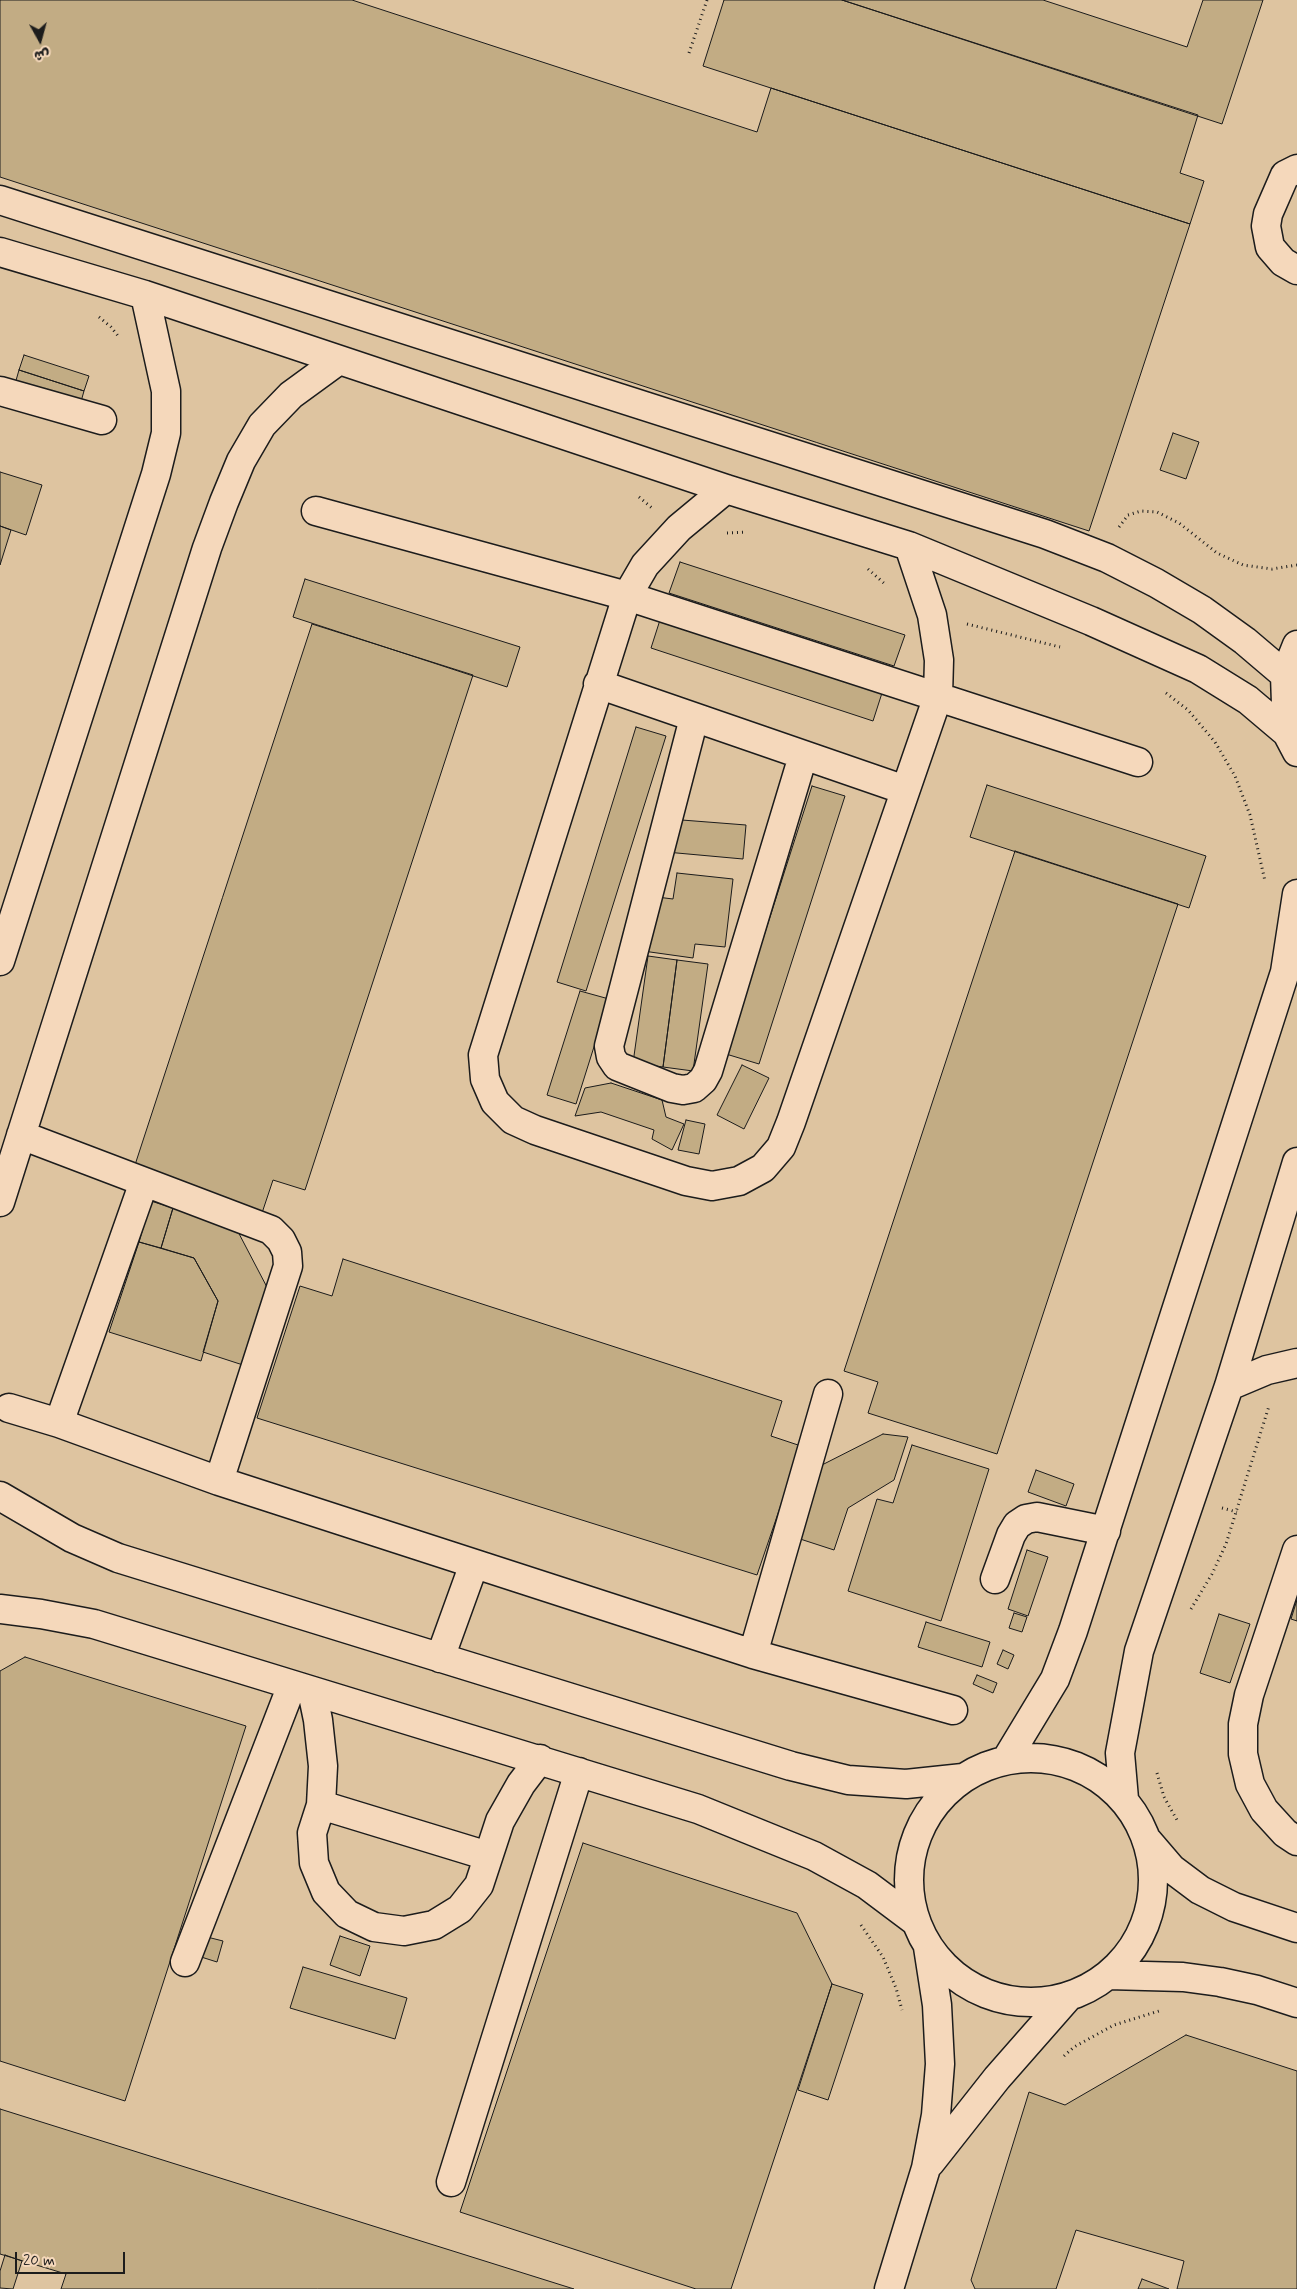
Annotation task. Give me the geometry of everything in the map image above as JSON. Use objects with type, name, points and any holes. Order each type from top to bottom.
[{"type":"street","points":[[1297,169],[1286,175],[1268,214],[1266,226],[1270,247],[1283,262],[1297,270]]},
{"type":"street","points":[[0,200],[1045,534],[1107,558],[1156,583],[1202,610],[1246,641],[1285,675]]},
{"type":"street","points":[[0,252],[145,295],[726,489],[909,546],[1091,620],[1198,668],[1248,700],[1292,743]]},
{"type":"street","points":[[0,960],[156,474],[166,433],[166,391],[145,295]]},
{"type":"street","points":[[0,1202],[207,548],[224,502],[241,461],[262,425],[291,395],[339,360]]},
{"type":"street","points":[[0,391],[102,420]]},
{"type":"street","points":[[726,489],[679,528],[645,565],[627,596],[483,1055],[485,1079],[496,1102],[513,1120],[535,1130],[686,1181],[712,1186],[739,1181],[763,1168],[781,1147],[790,1122],[938,696],[939,660],[932,615],[909,546]]},
{"type":"street","points":[[316,511],[627,596],[1138,762]]},
{"type":"street","points":[[1292,743],[1285,675],[1297,645]]},
{"type":"street","points":[[598,684],[905,790]]},
{"type":"street","points":[[694,718],[609,1046],[611,1057],[618,1066],[672,1088],[683,1090],[694,1088],[703,1080],[708,1071],[803,756]]},
{"type":"street","points":[[1006,1760],[1055,1679],[1073,1631],[1285,972],[1297,894]]},
{"type":"street","points":[[22,1135],[271,1230],[281,1240],[287,1252],[288,1266],[219,1481]]},
{"type":"street","points":[[1124,1799],[1120,1753],[1139,1651],[1228,1386],[1297,1162]]},
{"type":"street","points":[[59,1423],[144,1182]]},
{"type":"street","points":[[1288,1190],[1297,1223]]},
{"type":"street","points":[[1228,1386],[1267,1370],[1294,1363]]},
{"type":"street","points":[[753,1654],[828,1394]]},
{"type":"street","points":[[10,1408],[59,1423],[219,1481],[753,1654],[953,1710]]},
{"type":"street","points":[[0,1496],[72,1538],[118,1558],[791,1766],[848,1780],[906,1784],[963,1778],[1006,1760],[1049,1759],[1090,1772],[1124,1799],[1147,1840],[1172,1869],[1200,1890],[1234,1907],[1297,1928]]},
{"type":"street","points":[[996,1578],[1011,1535],[1017,1525],[1026,1519],[1037,1517],[1106,1531]]},
{"type":"street","points":[[1297,1550],[1249,1695],[1242,1724],[1243,1754],[1250,1784],[1264,1810],[1285,1833],[1297,1841]]},
{"type":"street","points":[[440,1658],[474,1564]]},
{"type":"street","points":[[0,1610],[42,1614],[94,1624],[540,1759],[698,1809],[814,1856],[867,1885],[914,1921]]},
{"type":"street","points":[[302,1688],[318,1720],[322,1766],[320,1805],[312,1833],[314,1863],[326,1892],[347,1914],[374,1927],[404,1931],[434,1925],[460,1908],[479,1885],[500,1821],[521,1784],[540,1759]]},
{"type":"street","points":[[185,1962],[302,1688]]},
{"type":"street","points":[[451,2182],[579,1772]]},
{"type":"street","points":[[963,1778],[933,1805],[914,1841],[907,1881],[914,1921],[928,1947],[955,1977],[990,1995],[1030,2002],[1069,1996],[1108,1975],[1133,1948],[1148,1914],[1154,1877],[1147,1840]]},
{"type":"street","points":[[320,1805],[488,1856]]},
{"type":"street","points":[[889,2289],[926,2168],[936,2116],[940,2064],[937,2005],[928,1947]]},
{"type":"street","points":[[1108,1975],[1145,1975],[1201,1980],[1257,1990],[1297,2003]]},
{"type":"street","points":[[926,2168],[997,2078],[1069,1996]]},
{"type":"path","points":[[689,53],[707,0]]},
{"type":"path","points":[[96,315],[111,327],[122,342]]},
{"type":"path","points":[[637,495],[679,528],[705,534],[754,531]]},
{"type":"path","points":[[866,568],[905,600],[932,615],[1062,647]]},
{"type":"path","points":[[1162,690],[1188,710],[1215,742],[1235,776],[1250,815],[1267,888]]},
{"type":"path","points":[[1190,1610],[1212,1574],[1226,1544],[1265,1416],[1294,1363]]},
{"type":"path","points":[[1156,1770],[1164,1797],[1180,1827]]},
{"type":"path","points":[[859,1922],[883,1957],[896,1988],[903,2016]]},
{"type":"path","points":[[1059,2060],[1074,2047],[1114,2024],[1167,2010]]},
{"type":"shaded area","points":[[0,0],[1297,0],[1297,2289],[0,2289]]},
{"type":"building","points":[[0,0],[352,0],[757,132],[771,88],[1190,224],[1089,531],[0,177]]},
{"type":"building","points":[[724,0],[842,0],[1198,115],[1180,173],[1204,181],[1190,224],[703,66]]},
{"type":"building","points":[[842,0],[1043,0],[1187,47],[1203,0],[1263,0],[1222,124]]},
{"type":"building","points":[[24,355],[89,376],[84,391],[19,370]]},
{"type":"building","points":[[19,370],[84,391],[80,405],[15,384]]},
{"type":"building","points":[[1173,433],[1199,442],[1186,479],[1160,470]]},
{"type":"building","points":[[0,472],[42,485],[26,535],[0,526]]},
{"type":"building","points":[[0,526],[11,530],[0,565]]},
{"type":"building","points":[[680,562],[905,635],[894,666],[669,593]]},
{"type":"building","points":[[305,579],[520,647],[507,687],[293,617]]},
{"type":"building","points":[[660,620],[882,693],[873,721],[651,648]]},
{"type":"building","points":[[312,624],[473,675],[305,1190],[273,1180],[262,1213],[133,1171]]},
{"type":"building","points":[[636,727],[666,736],[586,991],[557,982]]},
{"type":"building","points":[[987,785],[1206,856],[1189,908],[970,837]]},
{"type":"building","points":[[812,786],[845,796],[759,1064],[726,1054]]},
{"type":"building","points":[[669,819],[746,825],[743,859],[666,852]]},
{"type":"building","points":[[1015,851],[1178,904],[997,1454],[868,1413],[878,1382],[844,1371]]},
{"type":"building","points":[[677,873],[733,879],[725,947],[695,944],[693,958],[643,951],[649,896],[673,899]]},
{"type":"building","points":[[648,956],[677,960],[663,1067],[633,1063]]},
{"type":"building","points":[[677,960],[708,964],[693,1071],[663,1067]]},
{"type":"building","points":[[580,991],[609,999],[576,1104],[547,1095]]},
{"type":"building","points":[[742,1065],[769,1078],[744,1129],[717,1115]]},
{"type":"building","points":[[611,1083],[662,1100],[666,1117],[684,1124],[672,1150],[652,1139],[654,1130],[601,1112],[575,1116],[585,1088]]},
{"type":"building","points":[[686,1120],[705,1124],[699,1154],[678,1150]]},
{"type":"building","points":[[151,1201],[173,1208],[161,1248],[139,1242]]},
{"type":"building","points":[[173,1208],[235,1226],[269,1291],[246,1366],[203,1352],[218,1301],[194,1258],[161,1248]]},
{"type":"building","points":[[139,1242],[194,1258],[218,1301],[201,1361],[109,1332]]},
{"type":"building","points":[[343,1259],[782,1401],[771,1436],[801,1446],[757,1575],[257,1418],[300,1286],[332,1296]]},
{"type":"building","points":[[883,1434],[908,1437],[894,1480],[848,1508],[834,1550],[794,1537],[816,1468]]},
{"type":"building","points":[[912,1445],[989,1469],[941,1621],[848,1591],[877,1499],[893,1503]]},
{"type":"building","points":[[1036,1470],[1074,1484],[1066,1506],[1028,1492]]},
{"type":"building","points":[[1027,1550],[1048,1557],[1028,1616],[1008,1609]]},
{"type":"building","points":[[1297,1600],[1297,1621],[1291,1619]]},
{"type":"building","points":[[1014,1613],[1027,1617],[1022,1632],[1009,1628]]},
{"type":"building","points":[[1219,1614],[1250,1624],[1230,1683],[1200,1673]]},
{"type":"building","points":[[926,1622],[990,1642],[982,1667],[918,1647]]},
{"type":"building","points":[[1003,1650],[1014,1655],[1008,1669],[997,1664]]},
{"type":"building","points":[[25,1657],[246,1726],[125,2101],[0,2061],[0,1671]]},
{"type":"building","points":[[977,1675],[997,1683],[993,1693],[973,1684]]},
{"type":"building","points":[[583,1843],[797,1913],[832,1984],[731,2289],[696,2289],[460,2212]]},
{"type":"building","points":[[203,1936],[223,1941],[217,1962],[198,1956]]},
{"type":"building","points":[[340,1936],[370,1946],[360,1976],[330,1965]]},
{"type":"building","points":[[303,1967],[407,1998],[395,2039],[290,2008]]},
{"type":"building","points":[[832,1984],[863,1994],[828,2100],[798,2090]]},
{"type":"building","points":[[1186,2035],[1297,2071],[1297,2289],[1177,2289],[1184,2261],[1076,2230],[1056,2289],[975,2289],[971,2280],[1029,2092],[1065,2105]]},
{"type":"building","points":[[0,2109],[574,2289],[61,2289],[66,2274],[0,2254]]},
{"type":"building","points":[[5,2255],[22,2261],[13,2289],[0,2288],[0,2271]]},
{"type":"building","points":[[1142,2279],[1169,2289],[1138,2289]]}]
